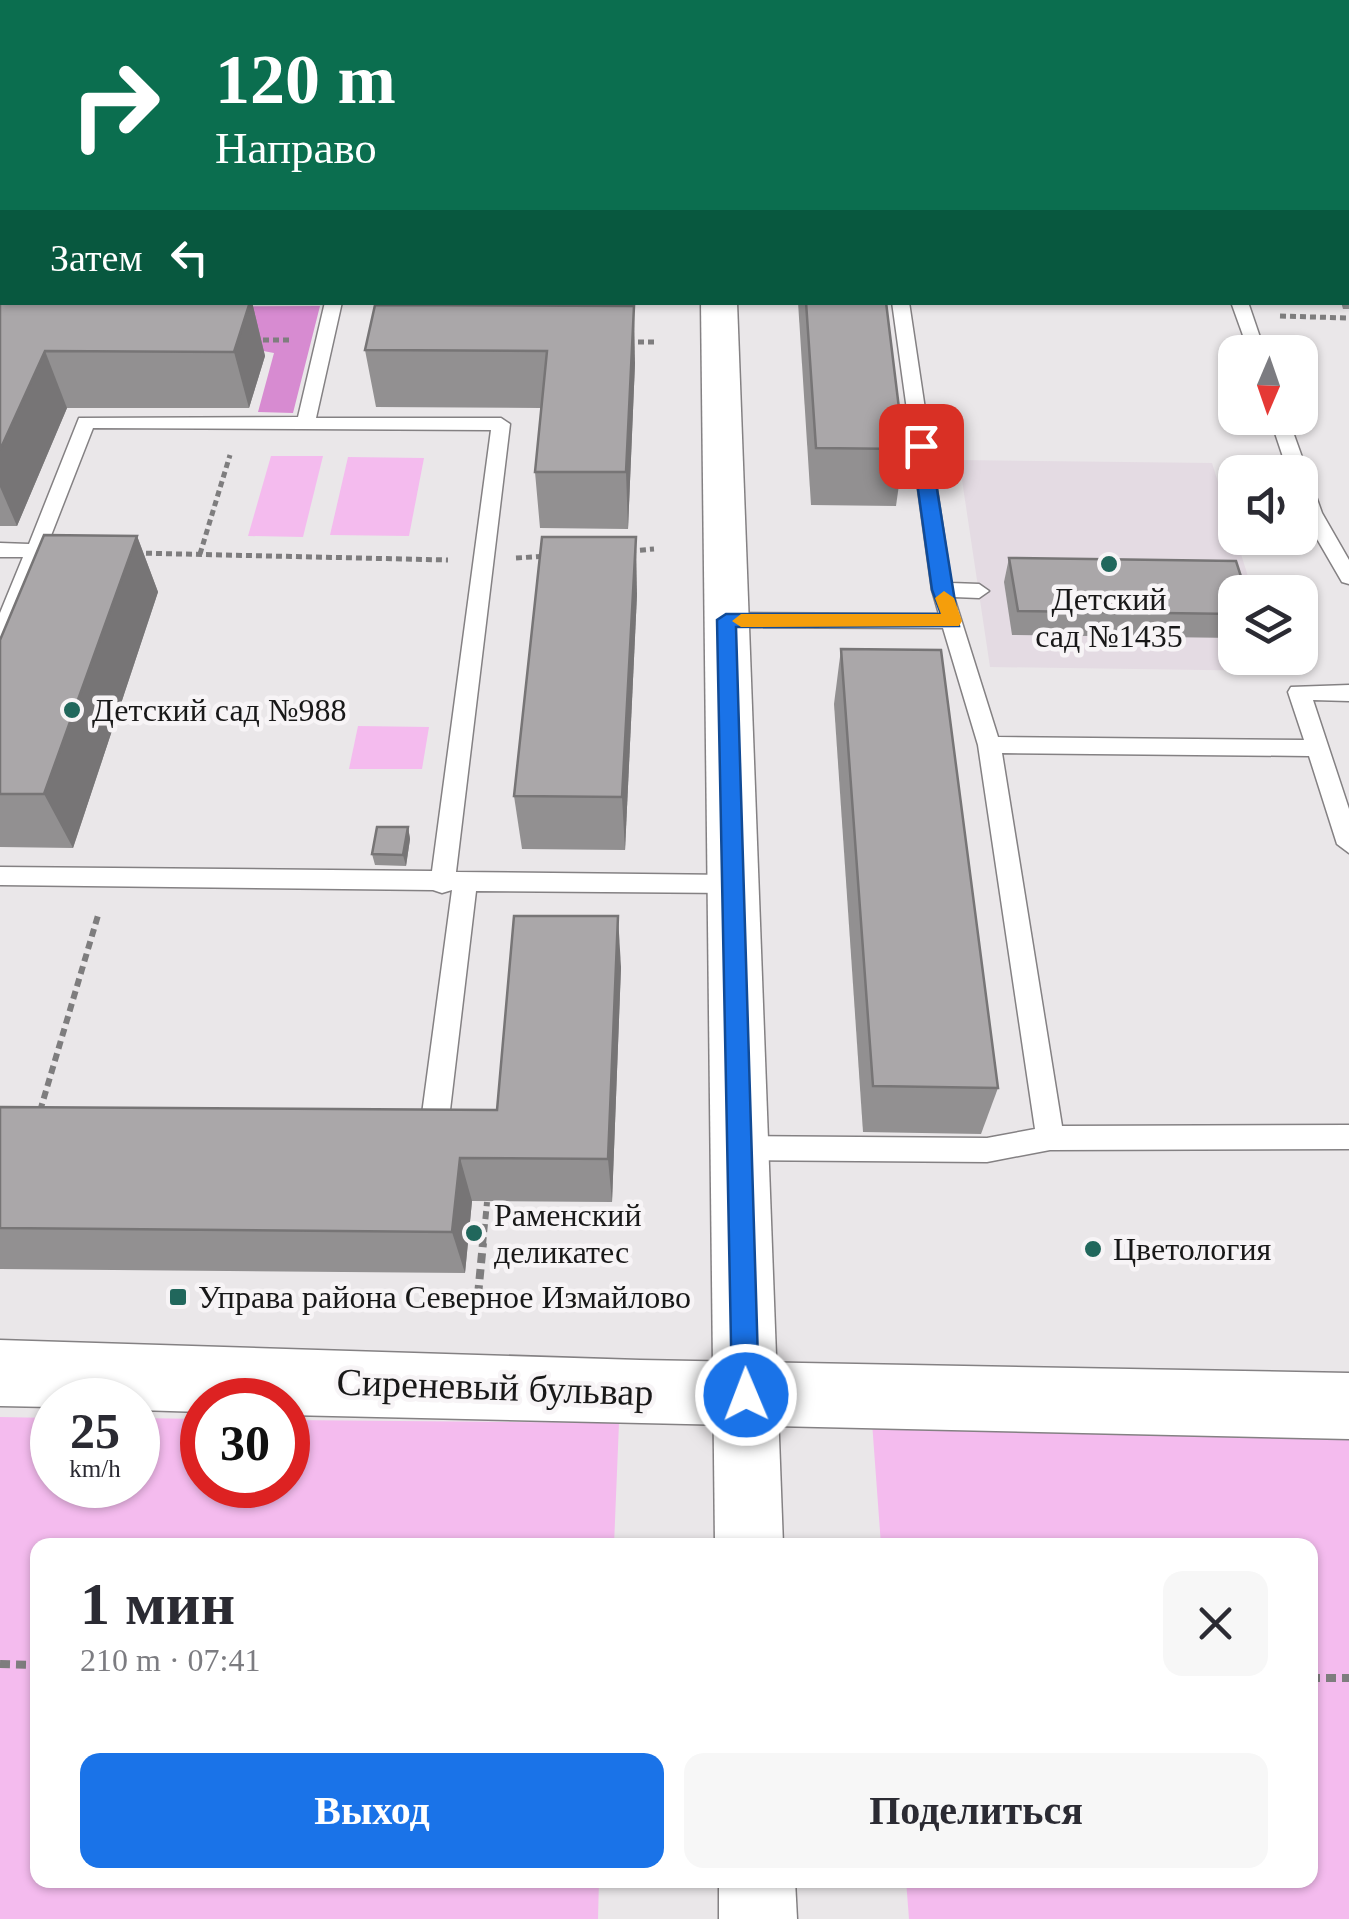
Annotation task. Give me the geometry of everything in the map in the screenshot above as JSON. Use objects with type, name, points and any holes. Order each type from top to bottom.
[{"type":"main road","name":"Сиреневый бульвар","points":[[0,1373],[746,1395],[1349,1406]]},
{"type":"street","points":[[719,305],[749,1538]]},
{"type":"street","points":[[757,1888],[758,1919]]},
{"type":"lane","points":[[306,422],[333,305]]},
{"type":"lane","points":[[900,305],[942,590],[989,745],[1050,1138]]},
{"type":"lane","points":[[1242,309],[1250,335]]},
{"type":"lane","points":[[0,638],[86,422],[501,424],[484,560],[434,1127],[394,1126]]},
{"type":"lane","points":[[1318,523],[1349,577]]},
{"type":"lane","points":[[0,550],[36,551]]},
{"type":"lane","points":[[942,590],[979,591]]},
{"type":"lane","points":[[726,620],[952,621]]},
{"type":"lane","points":[[1349,693],[1298,692],[1349,844]]},
{"type":"lane","points":[[989,745],[1317,748]]},
{"type":"lane","points":[[0,876],[454,884],[732,884]]},
{"type":"lane","points":[[740,1148],[988,1150],[1050,1138],[1349,1137]]},
{"type":"path","points":[[1242,309],[1348,318]]},
{"type":"path","points":[[200,554],[240,422]]},
{"type":"path","points":[[616,552],[654,549]]},
{"type":"path","points":[[127,553],[484,560],[559,556]]},
{"type":"path","points":[[37,1122],[109,878]]},
{"type":"path","points":[[478,1295],[487,1202]]},
{"type":"path","points":[[0,1664],[30,1665]]},
{"type":"path","points":[[1318,1678],[1349,1678]]},
{"type":"shaded area","points":[[320,306],[293,413],[258,412],[274,353],[21,307]]},
{"type":"shaded area","points":[[271,456],[323,456],[303,537],[248,536]]},
{"type":"shaded area","points":[[348,457],[424,458],[409,536],[330,535]]},
{"type":"shaded area","name":"Детский сад №1435","points":[[959,460],[1212,463],[1218,482],[1218,555],[1241,555],[1248,575],[1218,575],[1218,670],[990,667]]},
{"type":"shaded area","points":[[358,726],[429,727],[422,769],[349,769]]},
{"type":"shaded area","points":[[0,1417],[30,1418],[30,1508],[160,1508],[160,1418],[180,1419],[180,1508],[310,1508],[310,1420],[619,1423],[614,1538],[30,1538],[30,1888],[599,1888],[598,1919],[0,1919]]},
{"type":"shaded area","points":[[872,1422],[1349,1430],[1349,1919],[909,1919],[907,1888],[1318,1888],[1318,1538],[880,1538]]},
{"type":"building","points":[[0,305],[249,305],[234,352],[45,351],[0,450]]},
{"type":"building","points":[[375,305],[634,306],[626,472],[535,472],[547,351],[365,350]]},
{"type":"building","points":[[806,305],[886,305],[904,449],[816,448]]},
{"type":"building","points":[[44,535],[137,536],[44,794],[0,794],[0,640]]},
{"type":"building","points":[[542,537],[636,537],[622,797],[514,796]]},
{"type":"building","points":[[1009,558],[1236,561],[1241,575],[1218,575],[1218,614],[1018,611]]},
{"type":"building","points":[[841,649],[941,650],[998,1088],[873,1086]]},
{"type":"building","points":[[377,827],[408,827],[403,855],[372,854]]},
{"type":"building","points":[[514,916],[618,916],[608,1159],[460,1158],[452,1232],[0,1228],[0,1107],[497,1110]]},
{"type":"slow traffic","points":[[741,621],[952,621],[944,598]]},
{"type":"place","name":"Детский сад №1435","points":[[1109,564]]},
{"type":"place","name":"Детский сад №988","points":[[72,710]]},
{"type":"place","name":"Раменский деликатес","points":[[474,1233]]},
{"type":"place","name":"Цветология","points":[[1093,1249]]},
{"type":"place","name":"Управа района Северное Измайлово","points":[[178,1297]]},
{"type":"route","points":[[746,1395],[726,620],[952,621],[942,590],[921,446]]}]
